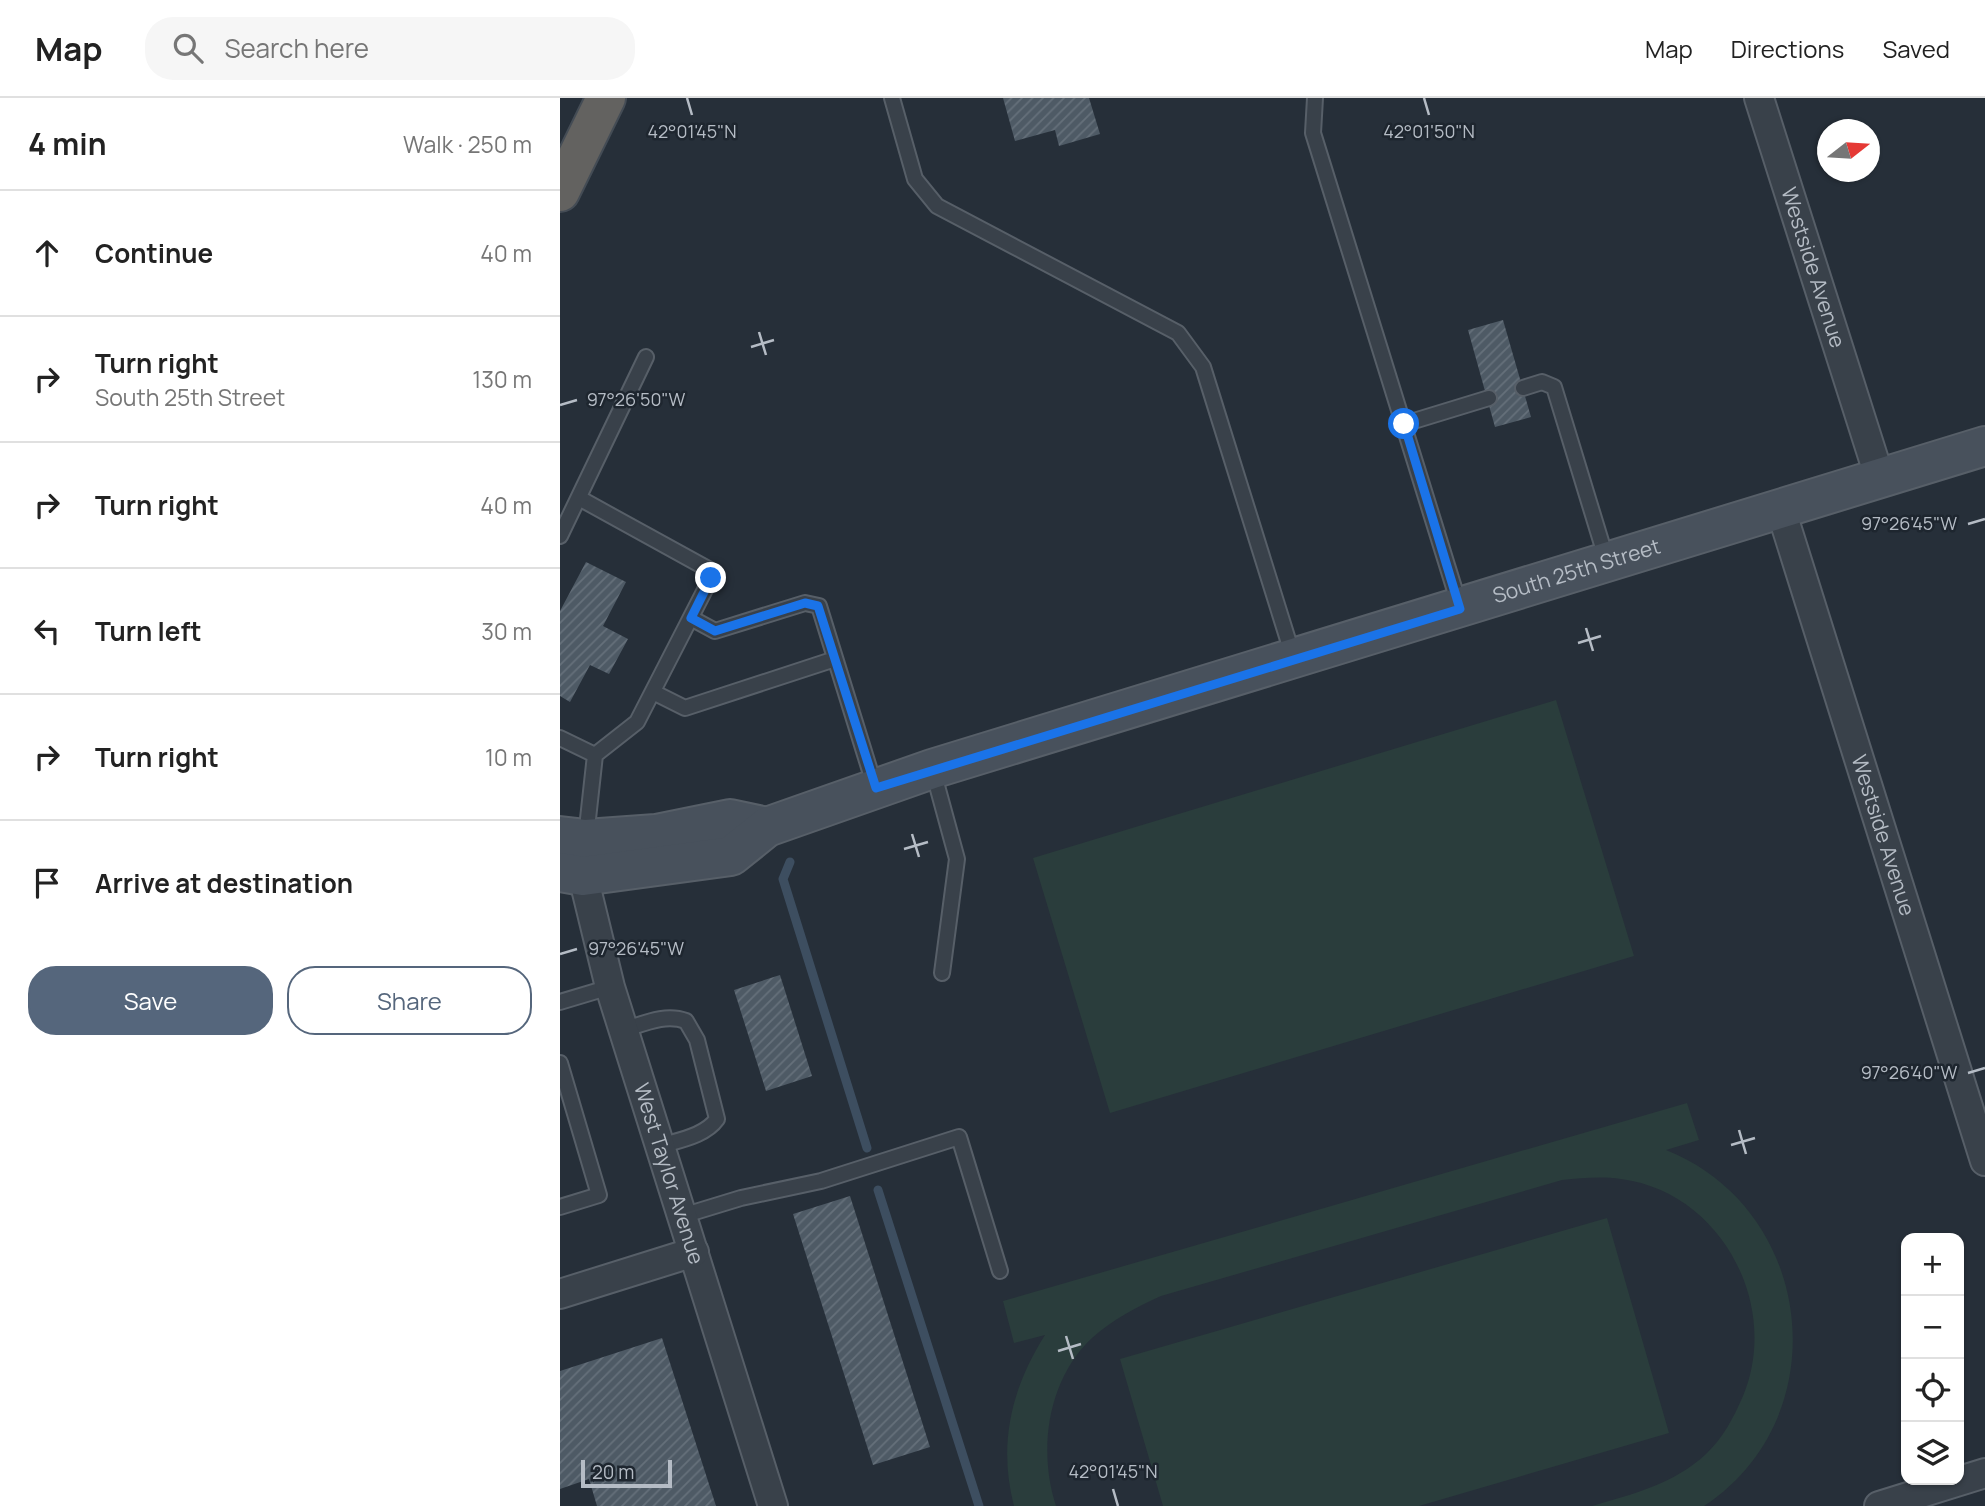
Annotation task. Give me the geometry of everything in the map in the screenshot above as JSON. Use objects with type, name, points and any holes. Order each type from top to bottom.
[{"type":"highway","points":[[560,192],[606,98]]},
{"type":"main road","name":"South 25th Street","points":[[571,874],[731,856],[767,827],[932,769],[1985,446]]},
{"type":"main road","points":[[573,837],[656,834],[730,819],[767,827]]},
{"type":"street","name":"Westside Avenue","points":[[1759,98],[1880,479]]},
{"type":"street","name":"Westside Avenue","points":[[1782,510],[1985,1161]]},
{"type":"street","name":"West Taylor Avenue","points":[[573,837],[571,874],[610,988],[773,1506]]},
{"type":"street","points":[[560,1294],[694,1252]]},
{"type":"street","points":[[1879,1506],[1985,1473]]},
{"type":"lane","points":[[892,98],[915,179],[937,206],[1178,332],[1203,368],[1294,659]]},
{"type":"lane","points":[[1315,98],[1313,133],[1460,609]]},
{"type":"lane","points":[[560,536],[646,357]]},
{"type":"lane","points":[[1523,388],[1542,382],[1554,387],[1607,563]]},
{"type":"lane","points":[[1404,424],[1489,398]]},
{"type":"lane","points":[[573,837],[595,755],[637,722],[711,578],[708,569],[579,498]]},
{"type":"lane","points":[[691,618],[715,631],[805,603],[818,606],[876,788]]},
{"type":"lane","points":[[653,692],[685,708],[835,659]]},
{"type":"lane","points":[[560,738],[595,755]]},
{"type":"lane","points":[[932,769],[957,859],[942,973]]},
{"type":"lane","points":[[560,1002],[610,988]]},
{"type":"lane","points":[[623,1030],[656,1020],[679,1018],[687,1021],[697,1040],[717,1119],[712,1127],[698,1134],[660,1146]]},
{"type":"lane","points":[[560,1063],[599,1195],[560,1208]]},
{"type":"lane","points":[[682,1216],[741,1198],[821,1181],[959,1137],[1000,1271]]},
{"type":"green space","points":[[1556,700],[1634,956],[1110,1113],[1033,858]]},
{"type":"green space","points":[[1687,1103],[1699,1140],[1666,1150],[1716,1179],[1754,1218],[1779,1265],[1792,1317],[1791,1370],[1776,1421],[1747,1468],[1704,1506],[1592,1506],[1667,1480],[1694,1464],[1712,1448],[1732,1419],[1743,1396],[1753,1361],[1754,1326],[1747,1291],[1734,1258],[1714,1229],[1688,1206],[1657,1188],[1621,1179],[1599,1177],[1562,1180],[1161,1296],[1133,1309],[1092,1338],[1065,1374],[1056,1395],[1050,1417],[1048,1462],[1056,1506],[1014,1506],[1007,1461],[1011,1418],[1024,1376],[1045,1335],[1014,1343],[1003,1301]]},
{"type":"green space","points":[[1607,1218],[1669,1433],[1419,1506],[1163,1506],[1120,1359]]},
{"type":"building","points":[[1003,98],[1089,98],[1100,134],[1059,146],[1055,130],[1015,141]]},
{"type":"building","points":[[1503,320],[1531,417],[1495,427],[1468,330]]},
{"type":"building","points":[[586,562],[626,582],[603,626],[628,639],[609,674],[590,665],[570,702],[560,696],[560,611]]},
{"type":"building","points":[[780,975],[812,1076],[766,1091],[734,990]]},
{"type":"building","points":[[850,1196],[930,1447],[873,1465],[793,1214]]},
{"type":"building","points":[[662,1338],[716,1506],[597,1506],[589,1479],[560,1489],[560,1371]]},
{"type":"waterway","points":[[790,862],[783,879],[867,1148]]},
{"type":"waterway","points":[[878,1190],[979,1506]]},
{"type":"route","points":[[711,578],[691,618],[715,631],[805,603],[818,606],[876,788],[1460,609],[1404,424]]}]
